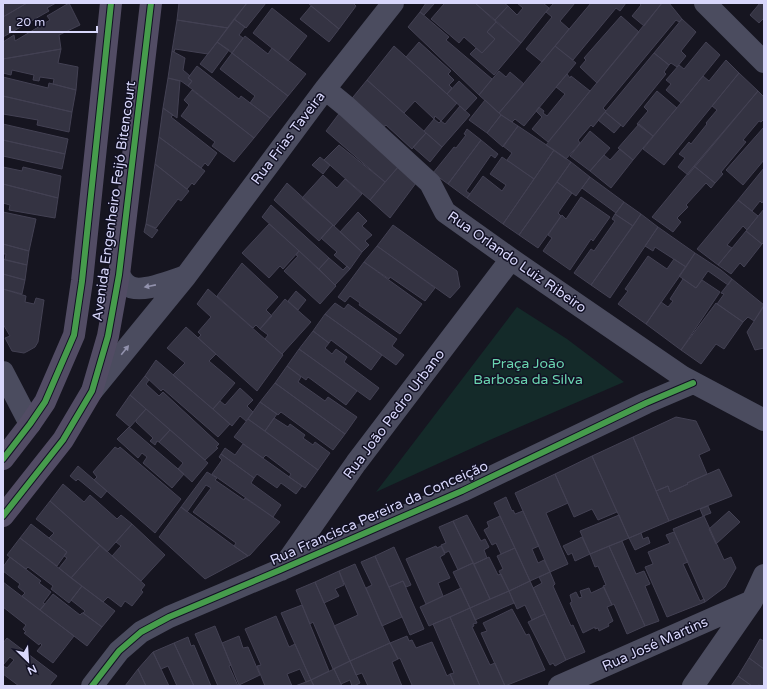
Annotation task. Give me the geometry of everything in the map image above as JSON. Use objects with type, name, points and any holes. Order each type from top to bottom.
[{"type":"main road","name":"Avenida Engenheiro Feijó Bitencourt","points":[[3,459],[45,402],[74,335],[82,281],[111,3]]},
{"type":"main road","name":"Avenida Engenheiro Feijó Bitencourt","points":[[3,516],[63,440],[92,391],[108,336],[119,275],[151,3]]},
{"type":"street","name":"Rua Frias Taveira","points":[[92,391],[186,276],[325,89],[393,3]]},
{"type":"street","points":[[705,3],[764,62]]},
{"type":"street","name":"Rua Orlando Luiz Ribeiro","points":[[325,89],[347,107],[430,183],[445,212],[683,377],[764,420]]},
{"type":"street","name":"Rua João Pedro Urbano","points":[[280,570],[356,463],[511,259]]},
{"type":"street","points":[[119,275],[127,285],[137,288],[156,285],[186,276]]},
{"type":"street","points":[[3,372],[30,424]]},
{"type":"street","name":"Rua Francisca Pereira da Conceição","points":[[92,686],[119,651],[141,632],[169,618],[462,491],[646,402],[693,383]]},
{"type":"street","points":[[693,686],[752,602],[764,574]]},
{"type":"street","name":"Rua José Martins","points":[[559,686],[752,602]]},
{"type":"green space","name":"Praça João Barbosa da Silva","points":[[517,307],[567,339],[624,382],[492,439],[376,492]]},
{"type":"building","points":[[3,3],[27,3],[3,17]]},
{"type":"building","points":[[27,3],[56,3],[47,8],[49,11],[3,37],[3,17]]},
{"type":"building","points":[[69,3],[80,25],[59,35],[61,49],[3,59],[3,42],[14,35],[15,41],[50,20],[47,16]]},
{"type":"building","points":[[179,3],[247,3],[228,28],[177,20]]},
{"type":"building","points":[[247,3],[266,3],[246,28],[234,19]]},
{"type":"building","points":[[308,3],[353,3],[356,6],[339,29]]},
{"type":"building","points":[[426,3],[435,3],[424,15],[420,12]]},
{"type":"building","points":[[442,3],[475,3],[496,22],[487,32],[495,39],[482,53],[464,37],[459,43],[431,19],[444,4]]},
{"type":"building","points":[[475,3],[504,3],[508,6],[495,20]]},
{"type":"building","points":[[517,3],[543,3],[549,8],[521,43],[495,20],[508,6],[517,15],[523,8]]},
{"type":"building","points":[[554,3],[575,3],[560,21],[569,29],[542,62],[526,49],[552,17],[546,12]]},
{"type":"building","points":[[591,3],[626,3],[620,11],[616,8],[573,60],[555,46]]},
{"type":"building","points":[[639,3],[662,3],[644,26],[632,16],[641,5]]},
{"type":"building","points":[[662,3],[669,3],[682,19],[679,22],[676,20],[603,108],[606,111],[593,127],[591,125],[578,140],[580,143],[566,159],[546,145]]},
{"type":"building","points":[[760,3],[764,3],[764,18],[759,23],[750,15]]},
{"type":"building","points":[[311,6],[339,29],[329,42],[300,19]]},
{"type":"building","points":[[272,8],[307,36],[288,61],[253,33]]},
{"type":"building","points":[[420,12],[449,37],[446,40],[492,79],[479,95],[408,27]]},
{"type":"building","points":[[621,16],[639,32],[597,83],[580,67],[586,60],[584,58]]},
{"type":"building","points":[[234,19],[245,27],[239,35],[243,38],[232,53],[217,42]]},
{"type":"building","points":[[682,19],[696,32],[681,51],[686,56],[677,67],[671,63],[669,65],[654,53]]},
{"type":"building","points":[[177,20],[228,28],[208,54],[175,49],[174,52],[172,51]]},
{"type":"building","points":[[496,22],[521,43],[494,75],[470,54],[476,48],[482,53],[495,39],[487,32]]},
{"type":"building","points":[[245,36],[268,54],[272,48],[306,74],[288,96],[232,53]]},
{"type":"building","points":[[217,42],[229,50],[212,73],[200,64]]},
{"type":"building","points":[[419,42],[451,71],[448,74],[454,80],[449,85],[452,88],[447,94],[406,57]]},
{"type":"building","points":[[706,42],[720,55],[681,103],[666,90],[671,84],[666,80],[679,65],[684,69]]},
{"type":"building","points":[[394,46],[457,103],[441,121],[435,116],[434,119],[415,101],[404,113],[367,80]]},
{"type":"building","points":[[555,46],[576,63],[524,126],[515,119],[512,122],[499,113]]},
{"type":"building","points":[[61,49],[58,63],[78,67],[76,90],[53,84],[54,79],[40,77],[39,81],[33,80],[34,75],[12,70],[11,75],[3,73],[3,59]]},
{"type":"building","points":[[172,51],[185,58],[183,70],[190,76],[188,78],[192,81],[188,86],[181,81],[168,78]]},
{"type":"building","points":[[232,53],[288,96],[270,118],[250,103],[255,96],[220,69]]},
{"type":"building","points":[[654,53],[669,65],[664,72],[666,74],[623,127],[605,112]]},
{"type":"building","points":[[726,60],[739,73],[664,165],[643,149],[703,76],[709,81]]},
{"type":"building","points":[[197,66],[239,99],[241,96],[270,118],[254,138],[188,86],[192,81],[188,78]]},
{"type":"building","points":[[499,71],[506,77],[510,72],[524,84],[499,113],[479,95]]},
{"type":"building","points":[[739,73],[758,91],[688,175],[678,167],[685,158],[679,154],[689,142],[691,144],[707,124],[706,123],[717,110],[712,106]]},
{"type":"building","points":[[567,74],[570,78],[571,76],[590,91],[548,142],[532,129],[542,117],[536,111],[539,107],[547,116],[565,94],[556,87]]},
{"type":"building","points":[[3,77],[48,88],[49,83],[76,90],[72,112],[3,96]]},
{"type":"building","points":[[168,78],[180,81],[177,118],[163,108]]},
{"type":"building","points":[[367,80],[426,133],[412,149],[386,125],[381,129],[349,102]]},
{"type":"building","points":[[459,81],[477,98],[465,111],[447,94]]},
{"type":"building","points":[[192,90],[254,138],[234,162],[212,146],[215,142],[181,116],[189,105],[184,100]]},
{"type":"building","points":[[657,91],[677,108],[653,136],[637,124],[648,111],[644,107]]},
{"type":"building","points":[[758,91],[764,97],[764,119],[761,122],[759,121],[743,140],[746,142],[721,172],[723,174],[715,183],[694,166]]},
{"type":"building","points":[[3,96],[72,112],[69,132],[37,125],[38,120],[3,114]]},
{"type":"building","points":[[485,100],[501,115],[487,133],[469,120]]},
{"type":"building","points":[[460,106],[470,115],[442,147],[424,131],[434,119],[439,123],[441,121],[445,124]]},
{"type":"building","points":[[163,108],[173,115],[171,117],[217,153],[208,166],[205,163],[201,168],[159,137]]},
{"type":"building","points":[[341,111],[399,166],[385,182],[326,131]]},
{"type":"building","points":[[605,112],[621,125],[614,133],[598,120]]},
{"type":"building","points":[[501,115],[518,126],[503,147],[487,133]]},
{"type":"building","points":[[3,124],[68,139],[65,154],[3,140]]},
{"type":"building","points":[[639,124],[653,136],[633,160],[618,148]]},
{"type":"building","points":[[518,126],[554,150],[534,179],[507,160],[512,153],[503,146]]},
{"type":"building","points":[[764,127],[764,160],[743,185],[726,170]]},
{"type":"building","points":[[467,129],[481,140],[448,184],[433,173],[454,147],[456,148],[466,135],[464,134]]},
{"type":"building","points":[[590,131],[610,148],[590,171],[570,156]]},
{"type":"building","points":[[426,133],[442,147],[430,162],[413,147]]},
{"type":"building","points":[[159,137],[205,171],[194,185],[192,183],[187,189],[155,164]]},
{"type":"building","points":[[3,140],[65,154],[62,169],[3,156]]},
{"type":"building","points":[[481,140],[498,154],[495,158],[491,155],[466,191],[470,194],[467,198],[448,184]]},
{"type":"building","points":[[339,145],[385,182],[370,200],[324,160]]},
{"type":"building","points":[[620,149],[633,160],[611,188],[590,171],[604,155],[610,160]]},
{"type":"building","points":[[554,150],[571,162],[519,235],[503,224]]},
{"type":"building","points":[[320,157],[330,165],[323,174],[312,165]]},
{"type":"building","points":[[502,157],[534,179],[503,224],[467,198],[483,176],[502,191],[506,185],[490,174]]},
{"type":"building","points":[[571,162],[590,177],[576,196],[557,182]]},
{"type":"building","points":[[155,164],[189,191],[181,201],[178,199],[156,228],[146,224]]},
{"type":"building","points":[[399,166],[416,183],[390,218],[370,200]]},
{"type":"building","points":[[694,166],[715,183],[711,188],[706,183],[686,205],[688,207],[677,218],[681,222],[673,232],[652,217]]},
{"type":"building","points":[[3,167],[22,171],[23,167],[61,176],[58,198],[3,184]]},
{"type":"building","points":[[764,168],[764,200],[762,203],[760,201],[752,211],[738,200]]},
{"type":"building","points":[[323,175],[337,188],[345,179],[362,194],[334,226],[302,198]]},
{"type":"building","points":[[590,177],[624,202],[616,213],[582,188]]},
{"type":"building","points":[[557,182],[572,193],[558,213],[561,216],[538,248],[519,235]]},
{"type":"building","points":[[287,183],[333,225],[319,241],[274,200]]},
{"type":"building","points":[[3,184],[58,198],[55,218],[9,210],[10,205],[3,203]]},
{"type":"building","points":[[581,197],[610,217],[593,241],[591,239],[570,270],[543,251],[552,238],[548,235],[562,215],[566,219]]},
{"type":"building","points":[[738,200],[758,216],[747,230],[743,226],[727,245],[732,248],[718,265],[697,249]]},
{"type":"building","points":[[624,202],[641,214],[633,226],[615,214]]},
{"type":"building","points":[[271,205],[329,258],[319,269],[262,217]]},
{"type":"building","points":[[764,209],[764,242],[762,244],[746,231]]},
{"type":"building","points":[[3,212],[36,219],[29,251],[3,244]]},
{"type":"building","points":[[358,212],[367,221],[362,226],[372,235],[365,241],[369,245],[362,252],[340,232]]},
{"type":"building","points":[[615,214],[633,226],[591,285],[574,273],[591,249],[594,251],[615,221],[612,219]]},
{"type":"building","points":[[641,214],[658,227],[610,298],[591,285]]},
{"type":"building","points":[[146,224],[158,230],[152,238],[144,232]]},
{"type":"building","points":[[269,224],[299,251],[283,269],[280,266],[269,278],[242,253]]},
{"type":"building","points":[[333,225],[362,252],[350,269],[334,255],[337,252],[321,238]]},
{"type":"building","points":[[393,225],[457,271],[460,287],[450,298],[377,246]]},
{"type":"building","points":[[658,227],[695,253],[686,267],[655,247],[653,251],[645,246]]},
{"type":"building","points":[[746,231],[762,244],[744,267],[740,263],[731,274],[718,265]]},
{"type":"building","points":[[3,244],[29,251],[27,265],[5,260],[6,254],[3,254]]},
{"type":"building","points":[[377,246],[435,288],[425,301],[390,277],[389,279],[364,262]]},
{"type":"building","points":[[299,251],[336,286],[320,304],[284,271],[298,256],[296,255]]},
{"type":"building","points":[[695,253],[732,279],[728,285],[708,271],[696,288],[679,276]]},
{"type":"building","points":[[648,256],[667,269],[674,259],[686,267],[646,324],[618,304],[628,291],[625,289]]},
{"type":"building","points":[[329,258],[343,270],[347,266],[350,269],[335,285],[319,269]]},
{"type":"building","points":[[3,259],[27,265],[25,280],[3,274]]},
{"type":"building","points":[[364,262],[422,304],[400,334],[359,305],[360,303],[350,296],[345,302],[338,297]]},
{"type":"building","points":[[242,263],[278,297],[266,310],[272,316],[260,329],[256,325],[253,328],[217,296]]},
{"type":"building","points":[[3,274],[25,280],[22,294],[3,289]]},
{"type":"building","points":[[683,279],[696,288],[702,280],[720,292],[681,350],[646,324],[661,302],[668,307],[673,301],[670,299]]},
{"type":"building","points":[[732,279],[764,305],[754,321],[748,317],[743,322],[717,304],[724,294],[721,293]]},
{"type":"building","points":[[3,289],[26,296],[25,302],[34,304],[36,298],[44,300],[38,342],[35,347],[24,353],[12,351],[5,338],[10,336],[3,324]]},
{"type":"building","points":[[208,289],[283,355],[257,391],[198,338],[201,335],[198,332],[211,317],[197,304]]},
{"type":"building","points":[[296,291],[306,300],[298,310],[288,301]]},
{"type":"building","points":[[285,299],[311,322],[282,354],[265,339],[268,335],[260,329]]},
{"type":"building","points":[[335,303],[344,309],[348,304],[397,339],[392,346],[404,355],[396,365],[325,314]]},
{"type":"building","points":[[716,303],[743,322],[724,349],[716,344],[701,364],[681,350]]},
{"type":"building","points":[[764,306],[764,348],[755,350],[747,332]]},
{"type":"building","points":[[325,314],[382,355],[371,370],[331,340],[329,343],[313,331]]},
{"type":"building","points":[[186,327],[216,354],[209,361],[235,383],[213,409],[173,375],[185,363],[167,348]]},
{"type":"building","points":[[313,331],[329,343],[325,348],[332,354],[336,349],[347,357],[344,362],[379,388],[370,400],[299,349]]},
{"type":"building","points":[[299,349],[357,391],[346,405],[308,377],[306,380],[287,366]]},
{"type":"building","points":[[156,360],[230,424],[218,437],[163,389],[161,391],[145,376]]},
{"type":"building","points":[[287,366],[301,377],[298,382],[325,401],[328,397],[357,417],[345,434],[275,383]]},
{"type":"building","points":[[145,376],[149,380],[146,384],[159,396],[163,392],[219,444],[216,447],[218,448],[205,460],[130,395]]},
{"type":"building","points":[[275,383],[345,434],[333,450],[281,412],[278,415],[260,402]]},
{"type":"building","points":[[240,388],[253,400],[247,406],[253,412],[246,421],[240,416],[232,426],[213,409],[220,401],[225,405]]},
{"type":"building","points":[[130,395],[146,409],[130,427],[116,415]]},
{"type":"building","points":[[260,402],[277,414],[265,431],[248,419]]},
{"type":"building","points":[[146,409],[170,430],[159,442],[157,441],[155,445],[150,441],[153,438],[136,422],[136,420]]},
{"type":"building","points":[[676,417],[696,421],[710,450],[699,455],[707,474],[670,492],[668,486],[656,491],[633,437]]},
{"type":"building","points":[[274,418],[288,427],[290,424],[305,435],[303,438],[313,445],[315,442],[330,453],[318,470],[265,431]]},
{"type":"building","points":[[248,419],[318,470],[305,488],[289,477],[291,474],[266,455],[263,458],[234,437]]},
{"type":"building","points":[[129,427],[184,474],[172,488],[143,463],[147,457],[142,453],[138,458],[117,439]]},
{"type":"building","points":[[170,430],[208,463],[192,482],[178,469],[183,463],[159,442]]},
{"type":"building","points":[[633,437],[669,521],[629,538],[592,456]]},
{"type":"building","points":[[243,444],[302,486],[296,494],[281,483],[277,488],[257,474],[254,478],[221,454],[225,448],[235,455]]},
{"type":"building","points":[[115,447],[118,449],[120,447],[181,499],[155,533],[94,480],[97,477],[93,472]]},
{"type":"building","points":[[221,454],[254,478],[251,483],[281,505],[273,517],[212,474],[222,460],[219,457]]},
{"type":"building","points":[[592,456],[617,512],[598,520],[592,509],[574,517],[555,474]]},
{"type":"building","points":[[78,466],[107,491],[101,498],[78,479],[76,481],[70,476]]},
{"type":"building","points":[[719,469],[732,496],[669,521],[656,491],[668,486],[670,492]]},
{"type":"building","points":[[207,472],[217,478],[215,480],[244,500],[245,498],[280,522],[250,555],[248,556],[234,546],[236,543],[193,512],[211,488],[206,485],[187,512],[181,507]]},
{"type":"building","points":[[555,474],[568,503],[546,513],[568,564],[550,572],[515,493]]},
{"type":"building","points":[[63,484],[84,502],[90,495],[117,519],[121,515],[132,524],[107,552],[50,501]]},
{"type":"building","points":[[506,497],[512,511],[513,510],[515,514],[523,511],[539,546],[532,549],[538,563],[544,560],[550,572],[530,581],[494,503]]},
{"type":"building","points":[[50,501],[100,545],[71,578],[59,568],[67,558],[64,556],[67,552],[49,538],[54,533],[36,519]]},
{"type":"building","points":[[708,506],[711,513],[703,516],[700,509]]},
{"type":"building","points":[[181,507],[248,556],[205,579],[159,537]]},
{"type":"building","points":[[729,511],[740,522],[716,544],[709,529]]},
{"type":"building","points":[[467,515],[481,541],[485,539],[489,547],[484,550],[487,558],[474,564],[453,521]]},
{"type":"building","points":[[619,515],[629,538],[590,554],[580,531]]},
{"type":"building","points":[[500,516],[515,548],[501,554],[496,543],[492,545],[484,530],[489,527],[487,522]]},
{"type":"building","points":[[704,516],[724,560],[731,557],[736,568],[725,587],[705,602],[673,529]]},
{"type":"building","points":[[453,521],[473,563],[458,570],[449,551],[445,553],[441,545],[446,543],[439,527]]},
{"type":"building","points":[[31,524],[67,552],[57,566],[20,538]]},
{"type":"building","points":[[132,524],[165,555],[141,581],[112,556],[121,546],[116,542]]},
{"type":"building","points":[[674,532],[688,562],[683,564],[700,601],[704,599],[705,602],[667,617],[645,567],[653,564],[648,552],[670,543],[666,535]]},
{"type":"building","points":[[641,533],[643,539],[648,537],[650,543],[635,550],[629,538]]},
{"type":"building","points":[[582,537],[590,554],[575,561],[572,553],[568,555],[563,546]]},
{"type":"building","points":[[20,538],[82,586],[69,603],[51,589],[53,586],[28,567],[26,569],[7,555]]},
{"type":"building","points":[[622,541],[636,574],[644,571],[650,584],[645,586],[659,621],[645,626],[609,546]]},
{"type":"building","points":[[100,545],[145,585],[141,590],[143,592],[132,606],[125,601],[121,607],[108,597],[103,602],[71,578]]},
{"type":"building","points":[[436,546],[437,548],[441,546],[445,554],[440,557],[450,578],[438,583],[443,596],[426,604],[406,559]]},
{"type":"building","points":[[609,546],[645,626],[627,634],[614,604],[612,605],[603,586],[606,585],[598,566],[595,567],[590,554]]},
{"type":"building","points":[[394,547],[411,585],[406,587],[403,581],[389,587],[375,556]]},
{"type":"building","points":[[515,548],[530,581],[509,591],[499,571],[503,569],[497,556]]},
{"type":"building","points":[[375,556],[402,617],[382,626],[366,588],[372,585],[361,562]]},
{"type":"building","points":[[10,557],[41,581],[39,583],[51,592],[40,610],[22,596],[25,593],[18,587],[20,584],[3,571],[3,567]]},
{"type":"building","points":[[489,557],[498,575],[501,574],[509,591],[490,599],[474,564]]},
{"type":"building","points":[[473,563],[490,599],[470,608],[453,572]]},
{"type":"building","points":[[355,564],[390,643],[350,661],[334,626],[358,615],[339,571]]},
{"type":"building","points":[[339,571],[344,585],[335,589],[339,596],[324,603],[315,582]]},
{"type":"building","points":[[550,572],[555,584],[553,586],[571,626],[573,625],[585,652],[566,660],[533,588],[542,583],[539,577]]},
{"type":"building","points":[[403,581],[424,629],[410,635],[389,587]]},
{"type":"building","points":[[530,581],[545,614],[532,620],[525,605],[517,609],[509,591]]},
{"type":"building","points":[[3,582],[74,636],[53,663],[37,651],[42,645],[40,643],[39,645],[24,633],[26,632],[23,629],[26,625],[3,607]]},
{"type":"building","points":[[315,582],[350,661],[333,669],[313,622],[310,624],[296,590]]},
{"type":"building","points":[[82,586],[115,611],[102,627],[83,613],[85,611],[71,600]]},
{"type":"building","points":[[604,587],[612,605],[607,607],[613,621],[608,624],[609,626],[599,631],[598,628],[595,629],[595,627],[583,633],[570,603],[572,602],[570,595],[576,592],[579,598],[582,597],[580,591],[589,588],[591,593]]},
{"type":"building","points":[[461,588],[470,608],[429,626],[420,607]]},
{"type":"building","points":[[509,591],[514,603],[475,620],[470,608]]},
{"type":"building","points":[[53,594],[80,615],[83,613],[102,627],[87,646],[40,610]]},
{"type":"building","points":[[302,605],[329,671],[311,680],[281,613]]},
{"type":"building","points":[[470,608],[477,623],[473,624],[474,626],[472,627],[490,665],[495,663],[505,686],[480,686],[450,617]]},
{"type":"building","points":[[512,609],[526,635],[529,634],[545,670],[505,686],[481,633],[487,631],[483,623]]},
{"type":"building","points":[[545,614],[566,660],[555,666],[553,663],[550,665],[528,622]]},
{"type":"building","points":[[276,616],[289,647],[295,644],[311,680],[306,682],[300,669],[287,674],[292,686],[265,686],[257,666],[261,665],[245,629]]},
{"type":"building","points":[[450,617],[480,686],[455,686],[450,674],[454,673],[433,624]]},
{"type":"building","points":[[215,626],[231,665],[229,666],[238,686],[218,686],[195,634]]},
{"type":"building","points":[[239,636],[243,648],[248,647],[260,675],[239,685],[222,643]]},
{"type":"building","points":[[407,636],[409,641],[412,640],[416,648],[432,642],[447,676],[450,674],[455,686],[411,686],[412,685],[400,658],[398,659],[390,643]]},
{"type":"building","points":[[188,637],[191,646],[194,645],[211,686],[194,686],[174,643]]},
{"type":"building","points":[[7,638],[57,676],[49,686],[19,686],[3,674],[3,666],[7,668],[14,660],[10,657],[3,665],[3,643]]},
{"type":"building","points":[[760,639],[764,641],[764,669],[749,658]]},
{"type":"building","points":[[174,643],[194,686],[177,686],[168,666],[161,669],[153,652]]},
{"type":"building","points":[[390,643],[398,659],[392,662],[402,686],[368,686],[362,673],[356,675],[350,661]]},
{"type":"building","points":[[153,652],[169,686],[146,686],[138,669]]},
{"type":"building","points":[[749,658],[764,669],[764,686],[752,686],[738,676]]},
{"type":"building","points":[[350,661],[360,683],[354,686],[352,686],[350,680],[341,684],[334,669]]},
{"type":"building","points":[[138,669],[146,686],[125,686]]},
{"type":"building","points":[[334,669],[342,686],[314,686],[311,680]]},
{"type":"building","points":[[738,676],[752,686],[731,686]]},
{"type":"building","points":[[311,680],[314,686],[295,686],[306,682]]},
{"type":"cycle path","points":[[3,459],[45,402],[74,335],[82,281],[111,3]]},
{"type":"cycle path","points":[[3,516],[63,440],[92,391],[108,336],[119,275],[151,3]]},
{"type":"cycle path","points":[[92,686],[119,651],[141,632],[169,617],[462,491],[646,403],[693,383]]}]
